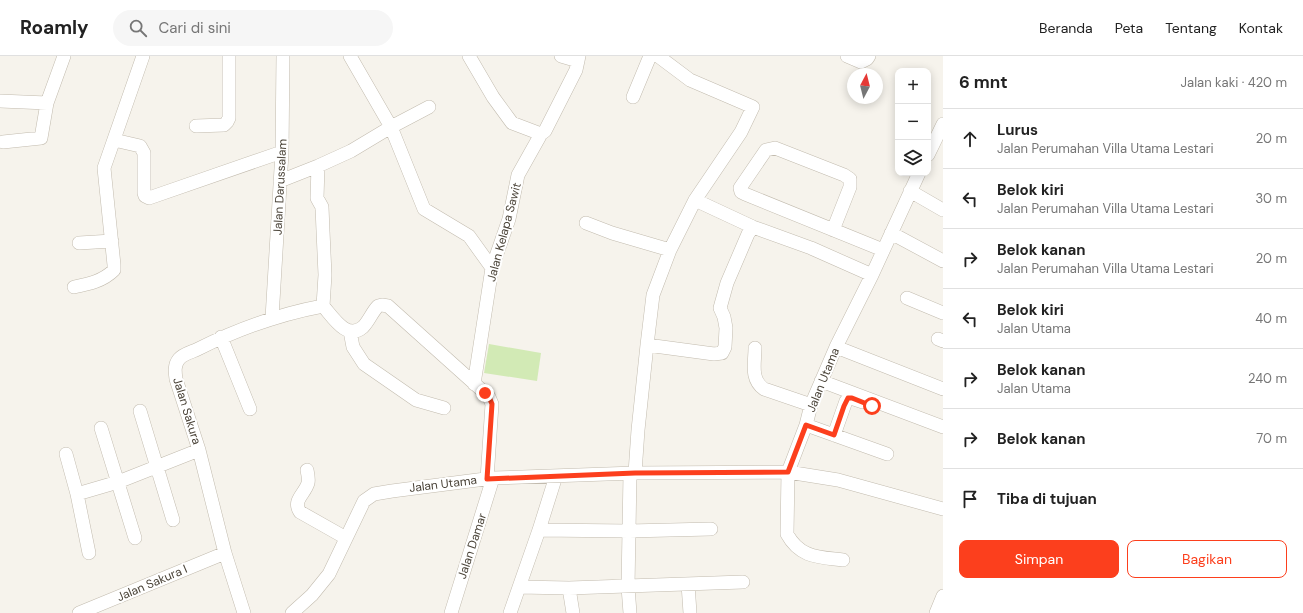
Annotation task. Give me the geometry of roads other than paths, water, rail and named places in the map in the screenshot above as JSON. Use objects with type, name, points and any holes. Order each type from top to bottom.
[{"type":"street","points":[[3,142],[41,138],[47,103],[64,56]]},
{"type":"street","points":[[74,287],[91,284],[112,272],[114,265],[104,168],[143,56]]},
{"type":"street","points":[[196,126],[224,125],[229,118],[229,56]]},
{"type":"street","name":"Jalan Darussalam","points":[[272,318],[282,152],[283,56]]},
{"type":"street","points":[[469,56],[512,123],[541,134]]},
{"type":"street","points":[[561,56],[578,59]]},
{"type":"street","points":[[633,97],[650,56]]},
{"type":"street","points":[[630,613],[628,587],[632,473],[653,295],[670,250],[695,200],[741,132],[753,107],[690,80],[658,56]]},
{"type":"street","points":[[848,56],[861,62],[869,56]]},
{"type":"street","points":[[352,57],[391,127],[424,209],[469,236],[492,268]]},
{"type":"street","name":"Jalan Kelapa Sawit","points":[[474,384],[492,268],[509,219],[518,175],[541,134],[545,131],[576,70],[578,59]]},
{"type":"street","points":[[0,101],[47,103]]},
{"type":"street","points":[[280,181],[352,151],[391,127],[429,107]]},
{"type":"street","points":[[931,149],[943,124]]},
{"type":"street","points":[[114,140],[143,148],[144,193],[145,196],[149,198],[282,152]]},
{"type":"street","points":[[833,230],[850,187],[850,179],[844,175],[775,148],[766,150],[740,188],[741,192],[833,230],[883,250]]},
{"type":"street","points":[[318,166],[317,198],[322,207],[324,238],[324,306],[344,330],[350,332],[353,347],[364,364],[416,400],[444,408]]},
{"type":"street","name":"Jalan Utama","points":[[292,613],[312,595],[329,574],[364,501],[374,494],[392,490],[490,478],[632,473],[788,472],[806,425],[811,405],[821,381],[918,176]]},
{"type":"street","points":[[910,191],[943,210]]},
{"type":"street","points":[[695,200],[753,227],[811,248],[872,275]]},
{"type":"street","points":[[586,224],[670,250]]},
{"type":"street","points":[[647,345],[714,354],[722,353],[725,347],[726,328],[724,317],[720,308],[727,282],[748,234],[753,227]]},
{"type":"street","points":[[891,234],[943,261]]},
{"type":"street","points":[[80,243],[112,241]]},
{"type":"street","points":[[907,298],[943,313]]},
{"type":"street","name":"Jalan Sakura","points":[[244,613],[225,553],[199,450],[176,379],[175,369],[180,358],[221,337],[272,318],[299,310],[324,306]]},
{"type":"street","name":"Jalan Damar","points":[[350,332],[363,327],[378,306],[388,306],[489,397],[492,404],[490,478],[451,613]]},
{"type":"street","points":[[221,337],[250,409]]},
{"type":"street","points":[[836,347],[943,389]]},
{"type":"street","points":[[755,348],[754,378],[758,385],[764,389],[811,405]]},
{"type":"street","points":[[821,381],[943,427]]},
{"type":"street","points":[[834,435],[848,398],[852,398],[912,420]]},
{"type":"street","points":[[140,411],[173,520]]},
{"type":"street","points":[[806,425],[887,454]]},
{"type":"street","points":[[101,428],[135,538]]},
{"type":"street","points":[[77,494],[118,482],[199,450]]},
{"type":"street","points":[[66,454],[77,494],[89,554]]},
{"type":"street","points":[[307,470],[308,484],[298,501],[297,508],[300,512],[346,538]]},
{"type":"street","points":[[843,560],[813,556],[801,551],[792,543],[787,534],[788,472],[838,480],[943,509]]},
{"type":"street","points":[[510,613],[556,476]]},
{"type":"street","points":[[539,530],[629,531],[711,529]]},
{"type":"street","name":"Jalan Sakura I","points":[[79,613],[225,553]]},
{"type":"street","points":[[519,587],[628,587],[743,582]]},
{"type":"street","points":[[688,584],[690,613]]},
{"type":"street","points":[[569,588],[572,613]]},
{"type":"street","points":[[936,613],[943,596]]}]
